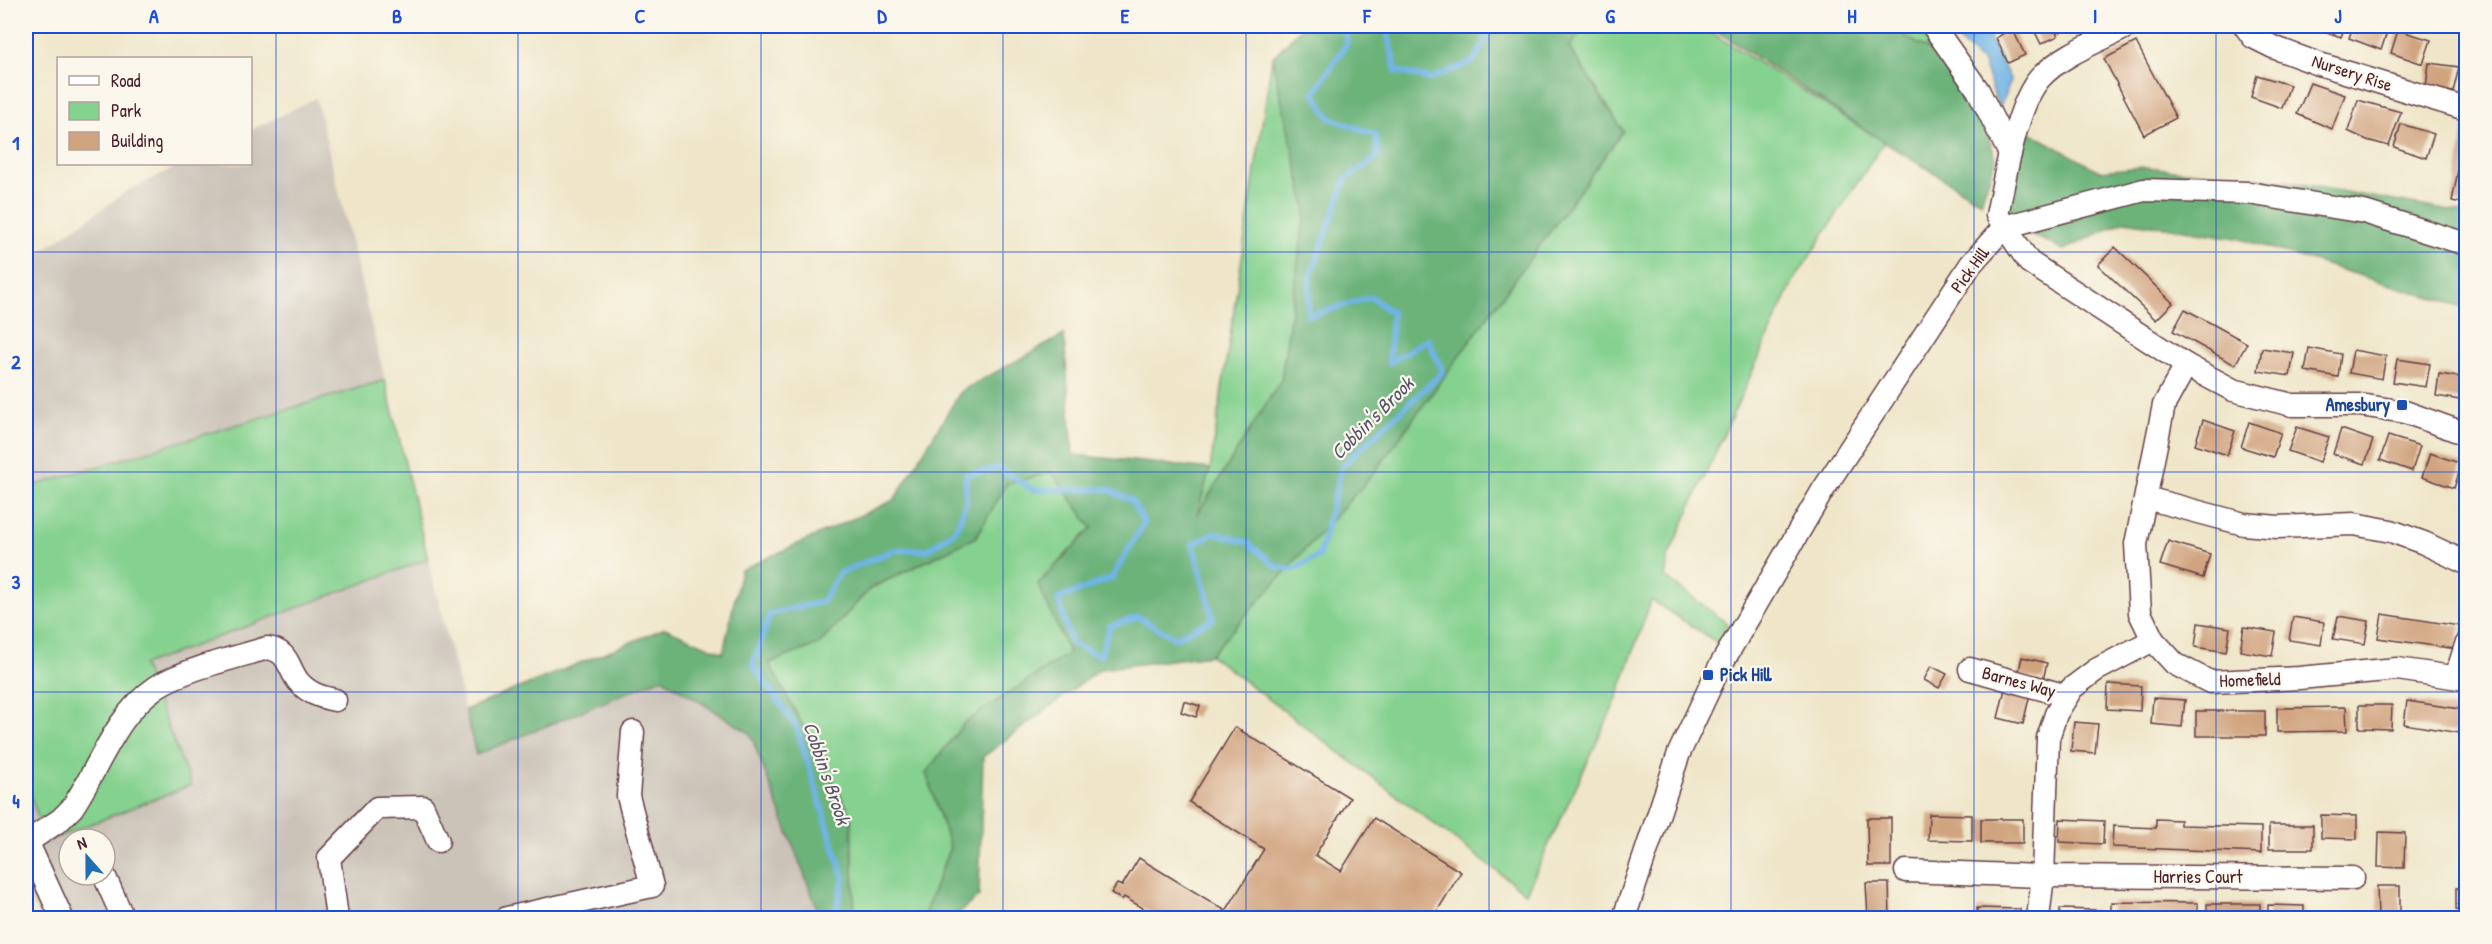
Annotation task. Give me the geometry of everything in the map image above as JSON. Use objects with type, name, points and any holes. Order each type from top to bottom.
[{"type":"street","points":[[1933,26],[1978,90],[2010,154]]},
{"type":"street","points":[[2128,26],[2059,63],[2040,78],[2019,121],[2010,154],[2000,221],[2029,262],[2186,365],[2233,390],[2292,405],[2360,405],[2405,412],[2466,434]]},
{"type":"street","name":"Nursery Rise","points":[[2245,26],[2253,37],[2272,47],[2316,63],[2466,109]]},
{"type":"street","points":[[2000,221],[2144,190],[2248,193],[2364,212],[2466,244]]},
{"type":"street","name":"Pick Hill","points":[[1624,918],[1679,753],[1719,668],[1823,490],[2000,221]]},
{"type":"street","name":"Homefield","points":[[2186,365],[2164,405],[2136,544],[2140,613],[2152,640],[2175,664],[2210,682],[2299,678],[2397,669],[2461,678]]},
{"type":"street","points":[[2146,498],[2244,524],[2354,525],[2391,531],[2424,543],[2466,563]]},
{"type":"street","points":[[2038,918],[2043,876],[2048,738],[2056,714],[2072,688],[2096,670],[2152,640]]},
{"type":"street","points":[[2461,678],[2466,645]]},
{"type":"street","points":[[62,918],[26,841],[60,820],[72,808],[124,720],[138,702],[156,686],[178,676],[267,648],[277,649],[285,656],[298,680],[307,690],[319,697],[335,700]]},
{"type":"street","name":"Barnes Way","points":[[1970,669],[2067,696]]},
{"type":"street","points":[[507,918],[652,886],[628,796],[633,732]]},
{"type":"street","points":[[337,918],[329,858],[377,808],[423,807],[438,841]]},
{"type":"street","name":"Harries Court","points":[[1906,871],[2043,876],[2353,878]]},
{"type":"street","points":[[109,887],[123,918]]},
{"type":"shaded area","points":[[316,98],[385,380],[26,488],[26,262],[129,190],[180,165],[252,165],[252,130]]},
{"type":"shaded area","points":[[428,559],[476,755],[662,678],[750,733],[821,918],[40,918],[26,892],[26,785],[47,840],[57,836],[57,887],[117,887],[117,827],[81,827],[190,785],[142,665]]},
{"type":"green space","points":[[1303,26],[1586,26],[1569,47],[1623,131],[1374,473],[1210,655],[1100,669],[983,757],[979,896],[953,918],[923,918],[950,847],[926,773],[964,723],[1069,653],[1038,584],[1092,528],[1052,472],[1007,484],[976,537],[870,588],[819,644],[769,663],[851,815],[855,918],[821,918],[750,733],[662,678],[476,755],[465,710],[665,628],[723,653],[741,570],[894,500],[961,391],[1064,335],[1073,455],[1210,469],[1197,515],[1281,380],[1306,208],[1272,58]]},
{"type":"green space","points":[[1586,26],[1701,26],[1884,142],[1793,282],[1668,557],[1665,577],[1727,623],[1720,644],[1651,600],[1616,701],[1526,893],[1210,655],[1374,473],[1623,131],[1569,46]]},
{"type":"green space","points":[[1709,26],[1888,26],[1937,55],[1970,88],[1996,158],[1981,202],[1884,142]]},
{"type":"green space","points":[[1888,26],[1961,26],[1937,55]]},
{"type":"green space","points":[[1272,58],[1306,208],[1281,380],[1195,518],[1210,469]]},
{"type":"green space","points":[[2015,132],[2035,135],[2099,171],[2144,167],[2284,181],[2466,214],[2466,308],[2237,238],[2125,221],[2064,250],[1997,215]]},
{"type":"green space","points":[[385,380],[428,559],[143,665],[191,785],[83,827],[57,827],[57,837],[47,841],[26,785],[26,488]]},
{"type":"green space","points":[[1052,472],[1092,527],[1038,584],[1069,653],[964,723],[926,773],[950,847],[923,918],[855,918],[851,815],[769,663],[819,644],[870,589],[976,537],[1006,484]]},
{"type":"water","points":[[1974,26],[1984,26],[2011,81],[1999,108],[1983,63],[1959,41]]},
{"type":"building","points":[[2032,26],[2053,26],[2058,36],[2041,44]]},
{"type":"building","points":[[2057,26],[2074,26],[2060,32]]},
{"type":"building","points":[[2310,26],[2345,26],[2341,37]]},
{"type":"building","points":[[2353,26],[2389,26],[2381,50],[2349,38]]},
{"type":"building","points":[[2012,28],[2025,55],[2008,63],[1996,38]]},
{"type":"building","points":[[2398,30],[2431,40],[2423,64],[2391,53]]},
{"type":"building","points":[[2136,42],[2176,118],[2144,135],[2104,59]]},
{"type":"building","points":[[2429,63],[2459,67],[2453,92],[2426,87]]},
{"type":"building","points":[[2257,75],[2290,85],[2282,108],[2251,97]]},
{"type":"building","points":[[2310,83],[2345,95],[2332,129],[2297,114]]},
{"type":"building","points":[[2358,100],[2401,112],[2389,146],[2367,140],[2348,131]]},
{"type":"building","points":[[2401,124],[2434,134],[2426,158],[2394,147]]},
{"type":"building","points":[[2464,125],[2466,125],[2466,204],[2452,201]]},
{"type":"building","points":[[2115,247],[2173,303],[2156,320],[2098,265]]},
{"type":"building","points":[[2185,309],[2247,343],[2235,365],[2173,331]]},
{"type":"building","points":[[2262,348],[2294,353],[2290,376],[2258,371]]},
{"type":"building","points":[[2309,348],[2341,354],[2338,377],[2305,371]]},
{"type":"building","points":[[2353,350],[2386,356],[2382,379],[2349,373]]},
{"type":"building","points":[[2397,359],[2430,364],[2426,387],[2393,382]]},
{"type":"building","points":[[2439,374],[2466,378],[2466,401],[2436,396]]},
{"type":"building","points":[[2203,420],[2235,431],[2227,455],[2195,444]]},
{"type":"building","points":[[2249,422],[2281,433],[2273,457],[2241,447]]},
{"type":"building","points":[[2297,427],[2329,437],[2320,462],[2288,451]]},
{"type":"building","points":[[2341,429],[2373,440],[2365,464],[2333,454]]},
{"type":"building","points":[[2388,436],[2420,446],[2412,471],[2380,460]]},
{"type":"building","points":[[2430,453],[2462,464],[2454,488],[2422,477]]},
{"type":"building","points":[[2168,541],[2210,554],[2203,578],[2160,565]]},
{"type":"building","points":[[2382,614],[2460,626],[2456,649],[2378,638]]},
{"type":"building","points":[[2338,616],[2369,621],[2365,644],[2333,639]]},
{"type":"building","points":[[2293,617],[2324,622],[2321,645],[2289,640]]},
{"type":"building","points":[[2198,623],[2230,628],[2226,652],[2195,647]]},
{"type":"building","points":[[2244,627],[2276,632],[2272,656],[2240,651]]},
{"type":"building","points":[[2022,657],[2047,663],[2043,680],[2018,675]]},
{"type":"building","points":[[1931,666],[1947,674],[1939,688],[1924,680]]},
{"type":"building","points":[[2108,684],[2141,686],[2140,711],[2107,709]]},
{"type":"building","points":[[2005,689],[2030,694],[2023,724],[1998,718]]},
{"type":"building","points":[[2153,698],[2185,700],[2182,727],[2151,724]]},
{"type":"building","points":[[1184,701],[1200,706],[1196,717],[1181,712]]},
{"type":"building","points":[[2407,701],[2466,710],[2466,734],[2404,724]]},
{"type":"building","points":[[2359,705],[2392,705],[2391,729],[2359,728]]},
{"type":"building","points":[[2346,707],[2347,731],[2277,732],[2277,708]]},
{"type":"building","points":[[2196,711],[2265,711],[2265,736],[2196,736]]},
{"type":"building","points":[[2074,722],[2098,724],[2095,753],[2071,751]]},
{"type":"building","points":[[1235,727],[1350,798],[1315,855],[1341,871],[1374,818],[1461,872],[1436,913],[1439,915],[1436,918],[1160,918],[1124,897],[1122,900],[1111,893],[1117,884],[1122,886],[1139,858],[1226,911],[1264,849],[1189,802]]},
{"type":"building","points":[[1929,814],[1972,815],[1972,841],[1928,840]]},
{"type":"building","points":[[2321,815],[2357,816],[2357,839],[2321,838]]},
{"type":"building","points":[[1867,818],[1891,818],[1891,866],[1868,866]]},
{"type":"building","points":[[1981,819],[2023,819],[2023,843],[1981,843]]},
{"type":"building","points":[[2060,819],[2104,821],[2103,844],[2059,842]]},
{"type":"building","points":[[2156,819],[2180,820],[2180,825],[2261,827],[2261,853],[2112,847],[2113,826],[2156,828]]},
{"type":"building","points":[[2269,825],[2313,825],[2313,849],[2269,849]]},
{"type":"building","points":[[2379,832],[2405,833],[2404,868],[2378,867]]},
{"type":"building","points":[[1866,883],[1889,883],[1890,918],[1868,918]]},
{"type":"building","points":[[2377,886],[2400,886],[2400,918],[2378,918]]},
{"type":"building","points":[[2456,888],[2466,888],[2466,911],[2456,910]]},
{"type":"building","points":[[2111,902],[2198,903],[2198,918],[2111,918]]},
{"type":"building","points":[[2207,904],[2260,904],[2260,918],[2207,918]]},
{"type":"building","points":[[2268,905],[2304,906],[2304,918],[2268,918]]},
{"type":"building","points":[[1977,908],[2020,909],[2020,918],[1977,918]]},
{"type":"building","points":[[2060,909],[2095,910],[2094,918],[2060,918]]},
{"type":"building","points":[[2312,915],[2356,916],[2356,918],[2312,918]]},
{"type":"waterway","name":"Cobbin's Brook","points":[[834,918],[844,879],[797,728],[753,665],[770,614],[822,602],[840,573],[894,550],[928,550],[956,530],[966,502],[966,475],[998,468],[1034,490],[1107,489],[1132,501],[1144,523],[1112,578],[1058,599],[1071,643],[1100,656],[1110,626],[1138,617],[1175,638],[1213,619],[1193,544],[1215,533],[1247,542],[1277,567],[1294,569],[1319,556],[1342,466],[1443,372],[1428,339],[1389,363],[1392,313],[1371,297],[1308,316],[1310,278],[1346,179],[1378,157],[1376,135],[1330,118],[1314,93],[1347,43],[1344,26],[1362,26]]},
{"type":"waterway","name":"Cobbin's Brook","points":[[1386,26],[1396,71],[1430,79],[1474,61],[1492,26]]},
{"type":"place","name":"Amesbury","points":[[2402,405]]},
{"type":"place","name":"Pick Hill","points":[[1708,675]]}]
